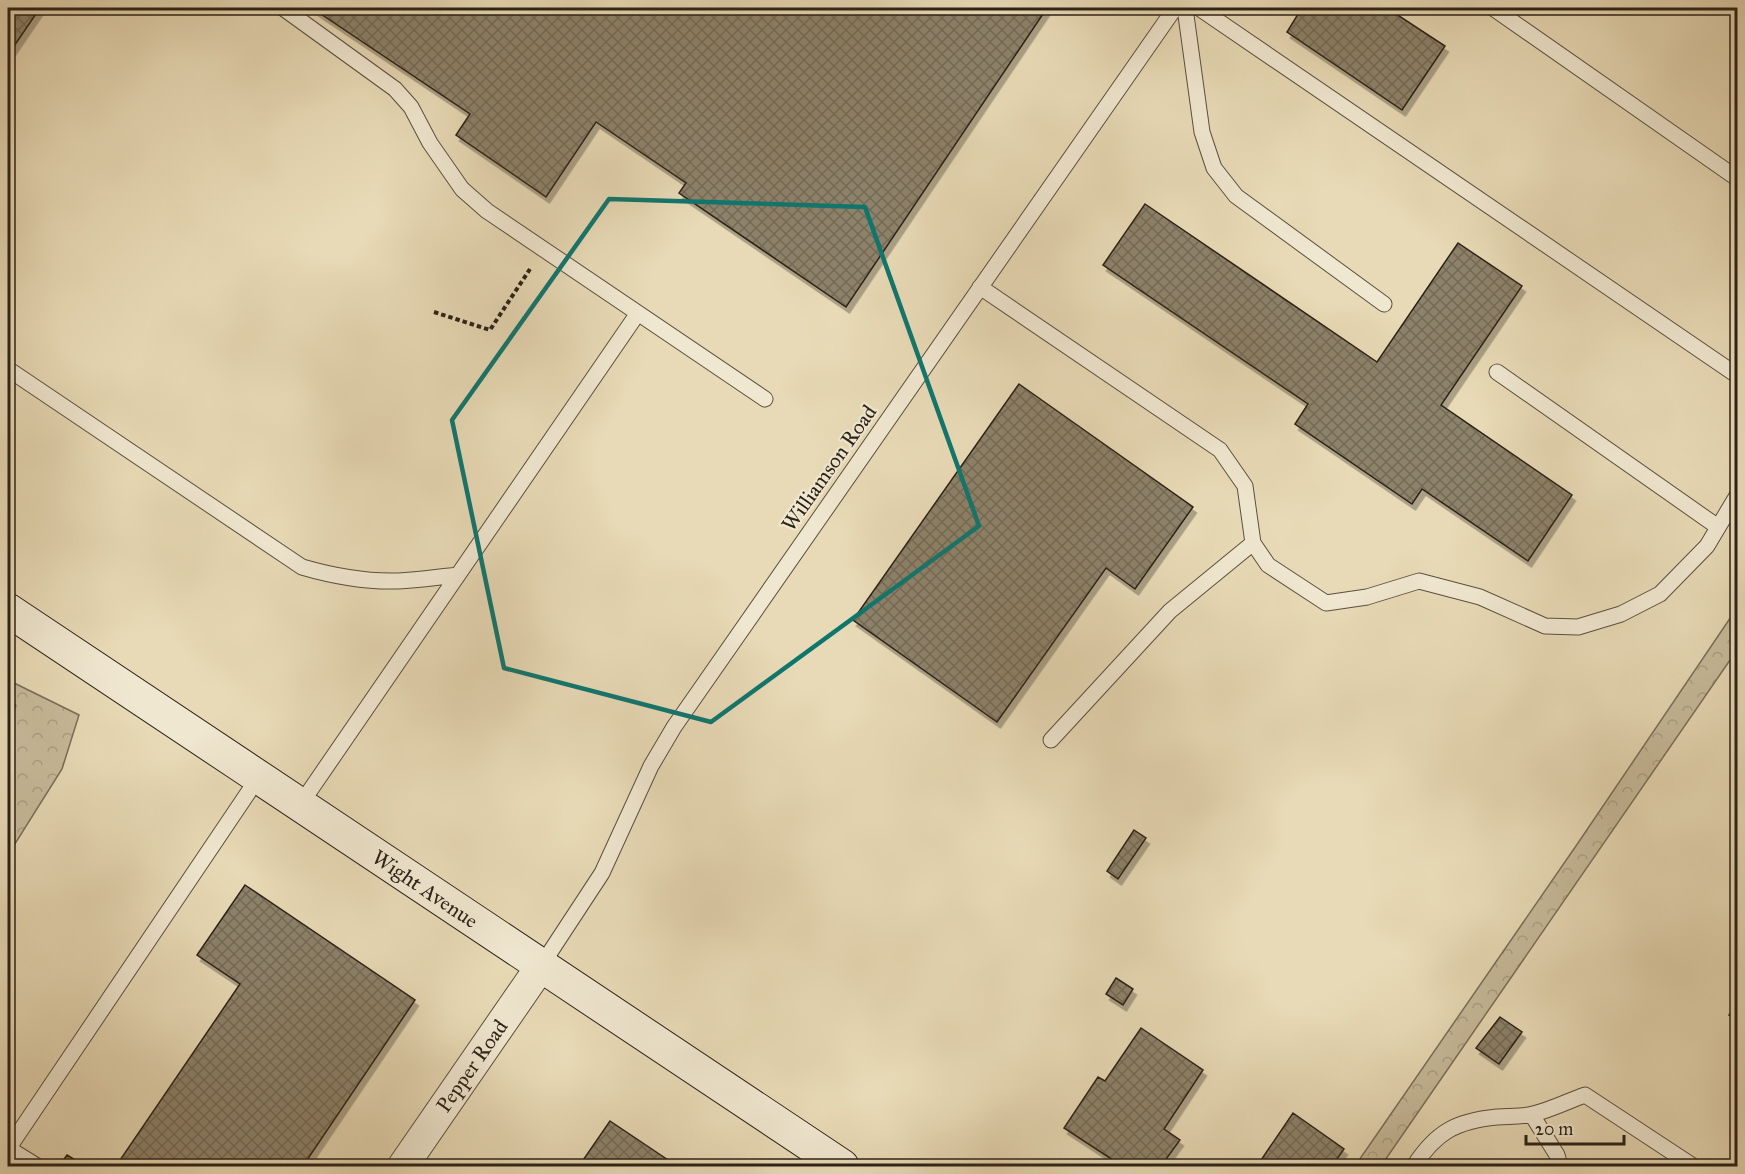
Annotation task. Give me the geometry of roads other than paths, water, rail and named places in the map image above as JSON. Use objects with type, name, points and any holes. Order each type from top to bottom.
[{"type":"street","name":"Wight Avenue","points":[[8,610],[842,1167]]},
{"type":"street","name":"Pepper Road","points":[[403,1167],[541,966]]},
{"type":"lane","points":[[283,8],[395,89],[411,107],[430,143],[462,189],[487,211],[765,399]]},
{"type":"lane","name":"Williamson Road","points":[[541,966],[602,873],[651,766],[674,727],[1175,8]]},
{"type":"lane","points":[[1185,8],[1202,132],[1214,168],[1236,196],[1384,304]]},
{"type":"lane","points":[[1199,8],[1737,376]]},
{"type":"lane","points":[[1493,8],[1737,179]]},
{"type":"lane","points":[[980,287],[1220,450],[1245,486],[1253,543],[1268,566],[1326,603],[1367,597],[1419,581],[1480,597],[1545,626],[1578,627],[1621,614],[1660,594],[1707,546],[1737,494]]},
{"type":"lane","points":[[300,805],[638,313]]},
{"type":"lane","points":[[8,369],[302,567],[326,574],[363,580],[398,580],[458,575]]},
{"type":"lane","points":[[1497,372],[1718,527]]},
{"type":"lane","points":[[1051,740],[1170,611],[1253,543]]},
{"type":"lane","points":[[37,1167],[8,1148],[258,778]]},
{"type":"lane","points":[[1414,1167],[1423,1152],[1441,1134],[1463,1123],[1532,1114],[1586,1095],[1693,1167]]},
{"type":"lane","points":[[1532,1114],[1557,1155],[1560,1167]]},
{"type":"waterway","points":[[8,711],[12,706]]}]
